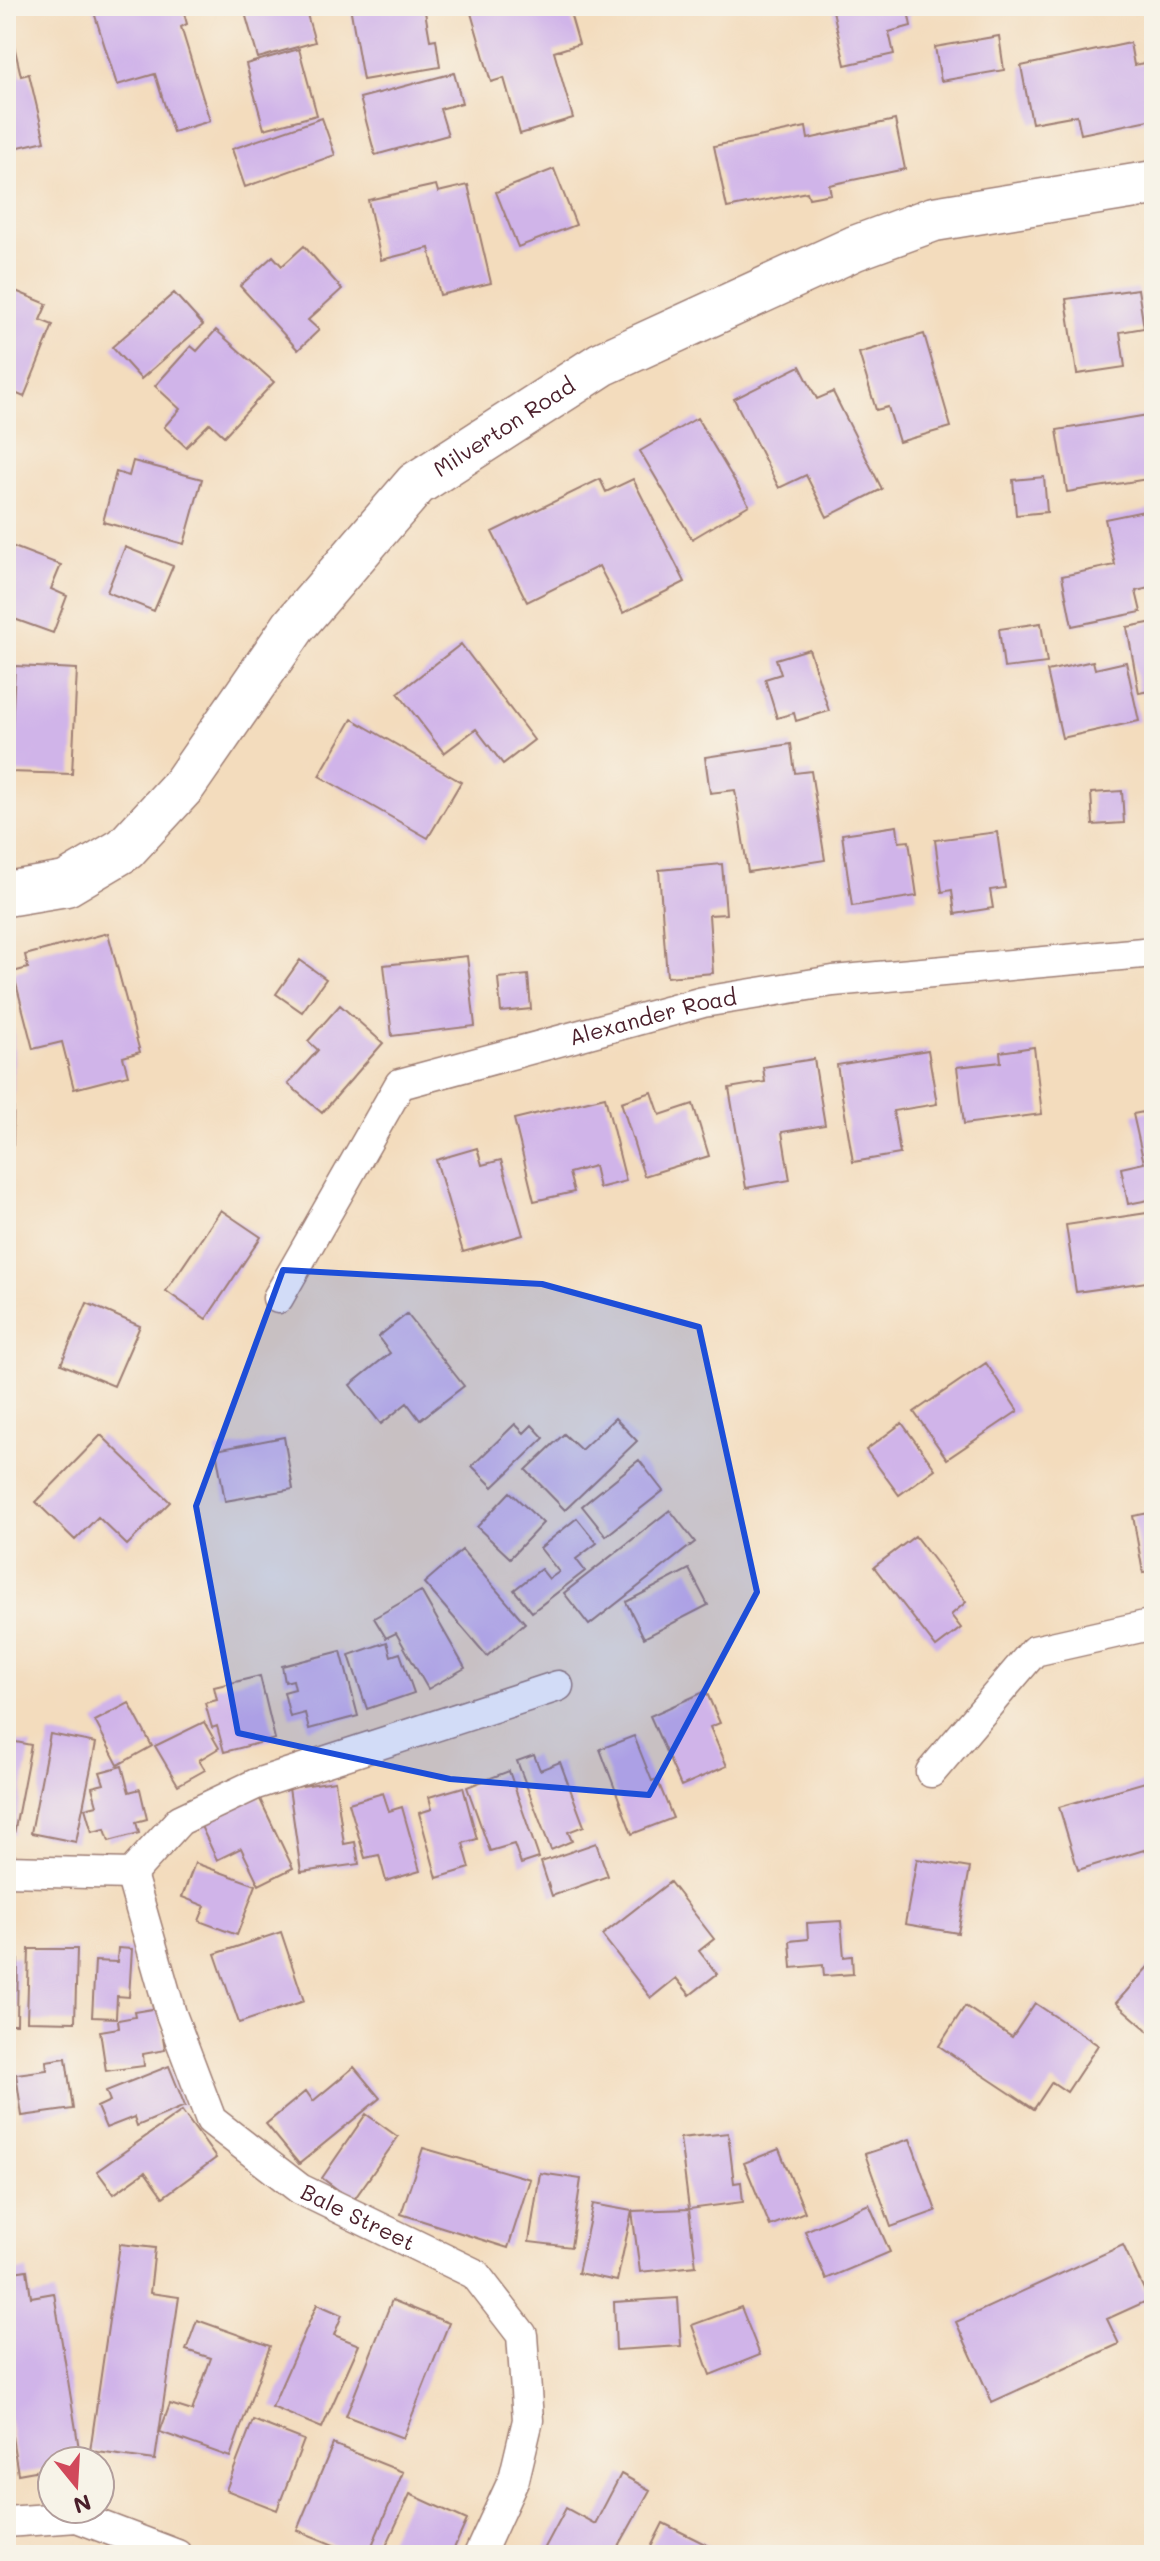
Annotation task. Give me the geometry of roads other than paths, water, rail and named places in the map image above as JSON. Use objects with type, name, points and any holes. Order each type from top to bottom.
[{"type":"main road","name":"Milverton Road","points":[[6,894],[66,884],[125,849],[184,785],[294,626],[416,484],[602,364],[855,248],[934,219],[1154,183]]},
{"type":"street","name":"Alexander Road","points":[[278,1298],[400,1084],[703,1002],[833,981],[1154,952]]},
{"type":"street","points":[[931,1772],[1034,1651],[1154,1624]]},
{"type":"street","points":[[6,1871],[131,1874],[180,1820],[256,1784],[558,1686]]},
{"type":"street","name":"Bale Street","points":[[131,1874],[171,2014],[211,2120],[300,2189],[475,2274],[522,2335],[528,2420],[514,2479],[479,2555]]},
{"type":"street","points":[[6,2522],[77,2517],[177,2555]]}]
